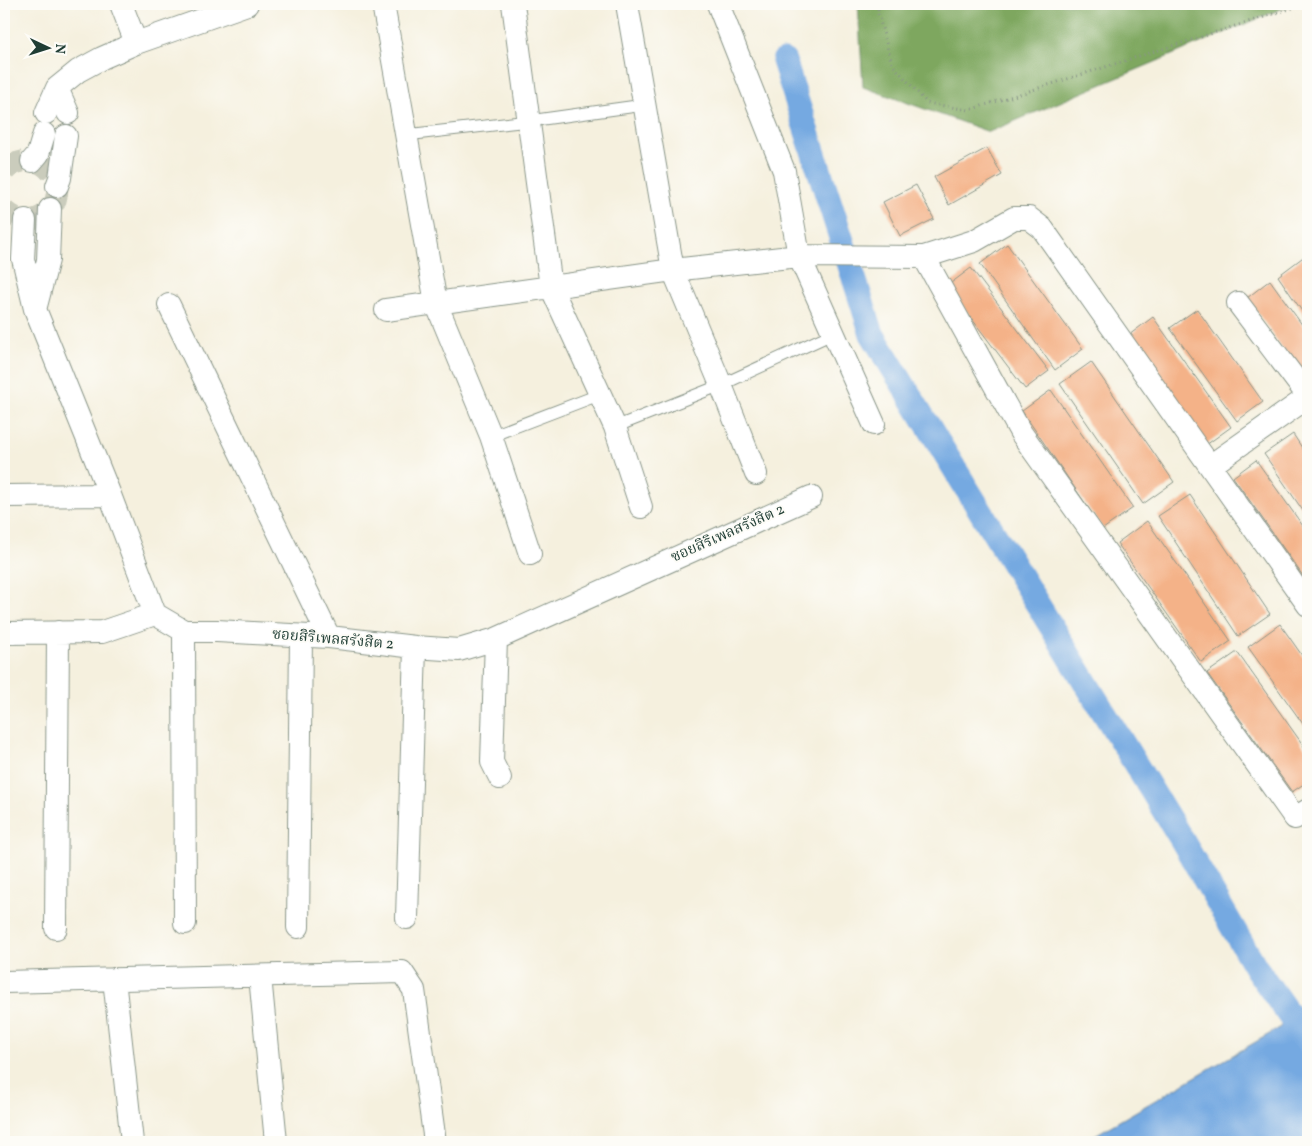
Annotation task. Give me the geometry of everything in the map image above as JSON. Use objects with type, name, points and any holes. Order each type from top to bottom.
[{"type":"street","points":[[121,4],[136,43]]},
{"type":"street","points":[[32,161],[38,154],[45,124],[57,88],[78,71],[136,43],[247,4]]},
{"type":"street","points":[[383,4],[436,303],[491,436],[530,554]]},
{"type":"street","points":[[513,4],[551,287],[615,427],[641,507]]},
{"type":"street","points":[[627,4],[673,270],[756,474]]},
{"type":"street","points":[[718,4],[784,170],[799,256],[874,424]]},
{"type":"street","points":[[57,88],[68,113]]},
{"type":"street","points":[[57,186],[60,178],[66,136]]},
{"type":"street","points":[[35,309],[48,260],[50,209]]},
{"type":"street","points":[[386,310],[673,270],[799,256],[924,257],[974,241],[1014,218],[1029,218],[1042,228],[1308,605]]},
{"type":"street","points":[[26,220],[23,259],[35,309],[110,495],[155,614],[184,631],[185,923]]},
{"type":"street","points":[[924,257],[1021,433],[1296,818],[1308,810]]},
{"type":"street","points":[[1210,466],[1308,397],[1238,303]]},
{"type":"street","points":[[169,305],[329,637]]},
{"type":"street","points":[[4,496],[110,495]]},
{"type":"street","name":"ซอยสิริเพลสรังสิต 2","points":[[184,631],[329,637],[460,650],[496,639],[811,497]]},
{"type":"street","points":[[4,633],[102,632],[155,614]]},
{"type":"street","points":[[56,928],[58,632]]},
{"type":"street","points":[[298,927],[301,636]]},
{"type":"street","points":[[496,639],[492,762],[500,778]]},
{"type":"street","points":[[408,918],[415,647]]},
{"type":"street","points":[[4,982],[402,972],[414,990],[435,1142]]},
{"type":"street","points":[[260,976],[276,1142]]},
{"type":"street","points":[[114,979],[132,1142]]},
{"type":"lane","points":[[406,135],[644,105]]},
{"type":"lane","points":[[615,427],[721,385],[834,333]]},
{"type":"lane","points":[[491,436],[601,394]]},
{"type":"path","points":[[878,4],[878,14],[892,64],[927,103],[969,110],[1305,4]]},
{"type":"green space","points":[[858,4],[1293,4],[989,132],[863,87]]},
{"type":"water","points":[[1308,995],[1308,1142],[1083,1142],[1278,1029]]},
{"type":"building","points":[[987,148],[1002,175],[949,205],[934,177]]},
{"type":"building","points":[[916,185],[934,219],[900,236],[883,202]]},
{"type":"building","points":[[1007,244],[1083,349],[1055,370],[980,264]]},
{"type":"building","points":[[1306,255],[1308,259],[1308,320],[1278,276]]},
{"type":"building","points":[[971,268],[1049,371],[1025,389],[947,286]]},
{"type":"building","points":[[1270,280],[1308,333],[1308,373],[1303,377],[1247,298]]},
{"type":"building","points":[[1197,309],[1263,402],[1237,421],[1170,328]]},
{"type":"building","points":[[1153,317],[1231,427],[1206,445],[1129,335]]},
{"type":"building","points":[[1091,362],[1174,482],[1143,504],[1060,384]]},
{"type":"building","points":[[1051,390],[1133,508],[1103,529],[1022,411]]},
{"type":"building","points":[[1293,434],[1308,457],[1308,518],[1264,454]]},
{"type":"building","points":[[1256,460],[1308,533],[1308,583],[1233,477]]},
{"type":"building","points":[[1190,495],[1270,614],[1238,636],[1158,516]]},
{"type":"building","points":[[1147,521],[1231,641],[1201,662],[1117,543]]},
{"type":"building","points":[[1280,624],[1308,664],[1308,731],[1248,647]]},
{"type":"building","points":[[1237,652],[1308,752],[1308,781],[1292,792],[1207,673]]},
{"type":"waterway","points":[[784,61],[872,334],[1182,840],[1256,968],[1308,1042]]},
{"type":"tunnel","points":[[4,172],[9,167],[20,162],[34,161],[39,163],[51,172],[56,183],[57,195],[53,205],[46,213],[37,218],[26,220],[15,217],[4,209]]}]
